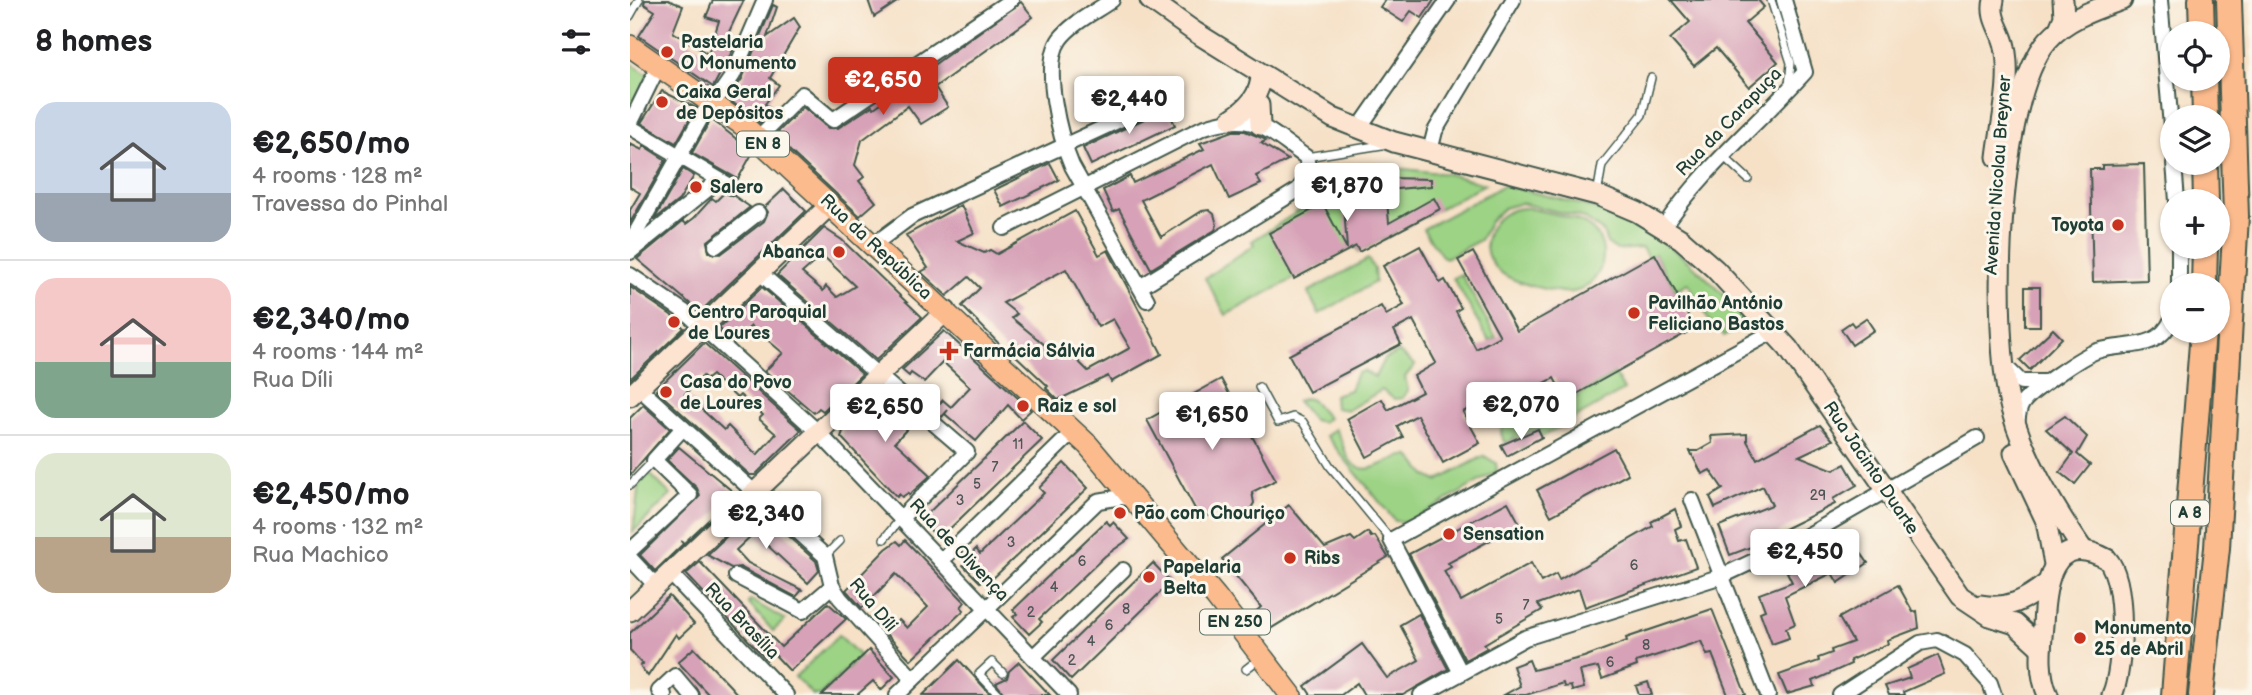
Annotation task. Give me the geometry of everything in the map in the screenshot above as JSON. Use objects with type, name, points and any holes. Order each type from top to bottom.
[{"type":"highway","points":[[2201,0],[2202,21]]},
{"type":"highway","name":"A 8","points":[[2201,695],[2221,494],[2236,216],[2229,0]]},
{"type":"highway","name":"A 8","points":[[2174,695],[2202,343]]},
{"type":"main road","name":"Avenida Nicolau Breyner","points":[[1994,0],[1993,16],[2005,46],[2006,64],[1992,204],[1989,320],[1991,369],[2004,427],[2050,535],[2054,564]]},
{"type":"main road","name":"Avenida Nicolau Breyner","points":[[2063,0],[2064,17],[2031,72],[2012,140],[2001,267],[2003,364],[2017,427],[2052,501],[2083,550],[2107,559],[2119,580],[2119,663],[2112,695]]},
{"type":"main road","points":[[1997,28],[2015,43],[2038,44],[2094,10],[2122,0]]},
{"type":"main road","points":[[1149,1],[1195,32],[1260,98],[1333,118]]},
{"type":"main road","name":"Rua da República","points":[[630,46],[743,125],[1074,431],[1137,500],[1254,663],[1291,695]]},
{"type":"main road","points":[[1231,119],[1260,98],[1279,98],[1302,111],[1333,118]]},
{"type":"main road","name":"Rua Jacinto Duarte","points":[[1333,118],[1394,142],[1597,195],[1637,212],[1663,228],[1715,269],[1774,331],[1807,372],[1951,584],[1970,603],[1990,616],[2015,624],[2041,648]]},
{"type":"main road","points":[[634,392],[830,205]]},
{"type":"main road","points":[[630,611],[820,434],[946,311]]},
{"type":"main road","points":[[2048,695],[2041,675],[2046,584],[2054,564],[2063,556],[2083,550]]},
{"type":"main road","points":[[1970,603],[1994,608],[2010,606],[2046,584]]},
{"type":"main road","points":[[2030,695],[2041,675]]},
{"type":"street","points":[[630,243],[711,103],[733,75],[765,0]]},
{"type":"street","points":[[757,139],[802,94],[833,120],[1012,0]]},
{"type":"street","points":[[1112,0],[1066,32],[1052,53],[1064,146],[1084,188],[1143,294],[1298,190],[1310,174],[1306,157],[1260,98]]},
{"type":"street","points":[[1359,128],[1447,0]]},
{"type":"street","points":[[1430,152],[1435,131],[1513,0]]},
{"type":"street","name":"Rua da Carapuça","points":[[1663,228],[1685,195],[1722,154],[1805,72],[1784,0]]},
{"type":"street","points":[[2160,0],[2169,105]]},
{"type":"street","points":[[630,252],[726,184],[630,126],[659,65]]},
{"type":"street","points":[[873,244],[912,216],[1165,99]]},
{"type":"street","points":[[1004,228],[1202,128],[1231,119]]},
{"type":"street","points":[[716,246],[758,213]]},
{"type":"street","points":[[760,273],[967,452],[902,517]]},
{"type":"street","name":"Rua de Olivença","points":[[630,275],[685,312],[820,434],[1069,695]]},
{"type":"street","points":[[1461,673],[1398,566],[1391,540],[1774,331]]},
{"type":"street","points":[[2017,427],[2022,403],[2047,382],[2097,351],[2147,344],[2160,335]]},
{"type":"street","points":[[2003,364],[2021,382],[2047,382]]},
{"type":"street","points":[[634,392],[683,428],[825,556]]},
{"type":"street","points":[[630,551],[690,495],[654,460],[683,428]]},
{"type":"street","points":[[941,561],[1074,431]]},
{"type":"street","points":[[1420,695],[1525,638],[1722,576],[1805,537],[1977,438]]},
{"type":"street","points":[[897,695],[1098,501],[1105,490],[1107,465]]},
{"type":"street","points":[[1098,501],[1122,497],[1137,500]]},
{"type":"street","points":[[1692,500],[1768,695]]},
{"type":"street","name":"Rua Díli","points":[[825,556],[832,586],[854,615],[913,679]]},
{"type":"street","name":"Rua Brasília","points":[[630,558],[663,580],[780,693]]},
{"type":"street","points":[[1033,657],[1123,570]]},
{"type":"street","points":[[736,576],[803,611],[832,586]]},
{"type":"street","points":[[1840,695],[1920,643],[1937,640],[1965,655],[1990,683],[1994,695]]},
{"type":"street","points":[[664,695],[659,691],[675,676],[691,695]]},
{"type":"lane","points":[[630,16],[639,0]]},
{"type":"lane","points":[[1772,0],[1791,63],[1788,90]]},
{"type":"lane","points":[[1597,195],[1602,165],[1642,115],[1651,78]]},
{"type":"lane","points":[[1306,157],[1381,147],[1394,142]]},
{"type":"lane","points":[[1722,154],[1748,179]]},
{"type":"lane","points":[[1259,387],[1278,422],[1293,417],[1303,422],[1330,466],[1391,540]]},
{"type":"lane","points":[[630,485],[654,460]]},
{"type":"lane","points":[[884,539],[902,517]]},
{"type":"lane","points":[[825,556],[840,541]]},
{"type":"lane","points":[[999,695],[979,674],[992,663],[1003,673]]},
{"type":"green space","points":[[630,63],[649,75],[630,111]]},
{"type":"green space","points":[[1405,169],[1448,174],[1485,184],[1359,252],[1355,246],[1226,315],[1205,278],[1254,245],[1252,241],[1319,198],[1338,171]]},
{"type":"green space","points":[[1504,185],[1599,210],[1651,234],[1677,252],[1713,284],[1747,318],[1746,325],[1724,336],[1720,328],[1715,331],[1688,283],[1675,290],[1655,254],[1648,258],[1642,248],[1617,250],[1607,243],[1603,232],[1584,218],[1521,203],[1504,208],[1490,221],[1480,240],[1446,258],[1442,256],[1423,229]]},
{"type":"green space","points":[[1528,208],[1579,221],[1593,230],[1603,251],[1599,272],[1593,281],[1574,292],[1562,292],[1527,285],[1497,269],[1486,249],[1490,228],[1506,213]]},
{"type":"green space","points":[[1368,259],[1374,269],[1375,282],[1319,314],[1308,292]]},
{"type":"green space","points":[[1461,274],[1496,337],[1489,341],[1453,278]]},
{"type":"green space","points":[[1399,352],[1415,365],[1405,377],[1408,390],[1403,398],[1394,399],[1382,390],[1348,410],[1335,408],[1334,395],[1350,390],[1357,373],[1364,371],[1375,377],[1384,359]]},
{"type":"green space","points":[[1615,374],[1624,390],[1542,437],[1537,429],[1523,436],[1527,445],[1521,449],[1514,438],[1505,443],[1501,431],[1510,416],[1521,410],[1548,409],[1563,396],[1567,402]]},
{"type":"green space","points":[[1305,398],[1312,400],[1328,418],[1322,422],[1313,420],[1297,401]]},
{"type":"green space","points":[[1335,429],[1349,459],[1363,469],[1402,456],[1410,456],[1427,476],[1437,481],[1484,456],[1496,463],[1497,471],[1409,522],[1395,521],[1326,436]]},
{"type":"green space","points":[[649,473],[671,495],[633,532],[639,482]]},
{"type":"green space","points":[[751,600],[785,620],[773,631],[748,603]]},
{"type":"green space","points":[[839,635],[860,656],[820,695],[813,695],[795,677]]},
{"type":"building","points":[[645,0],[668,0],[683,6],[673,32],[708,54],[719,21],[706,17],[713,0],[744,0],[726,38],[736,44],[713,87],[639,36],[655,11],[644,4]]},
{"type":"building","points":[[868,0],[900,0],[874,17]]},
{"type":"building","points":[[1385,0],[1434,0],[1422,18],[1411,11],[1403,22],[1380,7]]},
{"type":"building","points":[[1671,0],[1758,0],[1764,7],[1745,23],[1778,62],[1749,87],[1716,48],[1694,66],[1670,39],[1690,22]]},
{"type":"building","points":[[1021,2],[1033,17],[935,87],[948,107],[921,124],[908,106],[862,140],[855,165],[864,177],[859,181],[876,202],[860,216],[774,136],[803,107],[828,128],[838,128],[872,106],[874,108]]},
{"type":"building","points":[[773,5],[777,7],[767,37],[794,18],[800,27],[770,78],[779,85],[765,104],[772,110],[760,123],[728,99],[742,79]]},
{"type":"building","points":[[662,91],[696,108],[676,143],[641,123]]},
{"type":"building","points":[[1167,108],[1175,125],[1091,165],[1083,148]]},
{"type":"building","points":[[711,119],[753,152],[738,179],[692,153]]},
{"type":"building","points":[[1233,131],[1245,131],[1264,139],[1266,141],[1261,143],[1288,160],[1256,176],[1261,184],[1229,199],[1213,164],[1141,200],[1161,237],[1202,211],[1209,210],[1214,214],[1217,225],[1215,230],[1151,269],[1119,209],[1113,212],[1103,190],[1130,176],[1133,183],[1204,149],[1200,143]]},
{"type":"building","points":[[630,144],[642,150],[644,146],[666,160],[630,223],[630,210],[640,193],[630,187]]},
{"type":"building","points":[[1050,163],[1059,180],[1003,207],[994,190]]},
{"type":"building","name":"Toyota","points":[[2144,164],[2147,280],[2093,282],[2090,169],[2102,169],[2102,165]]},
{"type":"building","points":[[683,169],[694,176],[679,200],[654,220]]},
{"type":"building","points":[[1342,177],[1431,179],[1431,186],[1386,190],[1389,223],[1434,198],[1440,209],[1359,252],[1356,246],[1294,279],[1269,233],[1323,204],[1347,249],[1343,193],[1329,194]]},
{"type":"building","points":[[784,189],[806,211],[700,312],[637,259],[683,221],[686,224],[694,218],[712,198],[716,201],[724,193],[750,207],[707,242],[709,252],[721,254],[764,221],[768,212],[765,207]]},
{"type":"building","points":[[961,205],[974,233],[957,241],[984,253],[990,250],[997,254],[1075,211],[1099,255],[1108,250],[1162,354],[1111,382],[1108,376],[1058,400],[1046,388],[1048,386],[1013,353],[1010,355],[962,306],[980,288],[969,277],[947,296],[921,272],[928,268],[906,235]],"holes":[[[1066,269],[1098,327],[1113,319],[1130,348],[1088,371],[1070,353],[1062,359],[1012,318],[1017,314],[1003,303]]]},
{"type":"building","points":[[824,228],[842,240],[922,317],[876,360],[777,275]],"holes":[[[822,255],[855,286],[837,297],[826,286],[823,291],[802,273]]]},
{"type":"building","points":[[1420,246],[1440,283],[1445,280],[1461,308],[1456,311],[1476,349],[1500,336],[1458,260],[1473,252],[1517,331],[1655,254],[1695,328],[1566,400],[1554,378],[1507,403],[1501,392],[1463,412],[1480,443],[1443,463],[1417,415],[1397,426],[1403,437],[1367,457],[1347,419],[1382,399],[1388,410],[1422,392],[1414,376],[1436,363],[1413,320],[1394,330],[1401,344],[1309,392],[1289,355],[1381,306],[1386,315],[1404,305],[1383,266]]},
{"type":"building","points":[[630,287],[671,315],[684,328],[630,379]]},
{"type":"building","points":[[762,287],[862,374],[823,411],[819,408],[814,413],[765,371],[783,353],[751,326],[733,342],[719,328]]},
{"type":"building","points":[[2025,287],[2040,287],[2040,326],[2025,326]]},
{"type":"building","points":[[1866,318],[1874,330],[1852,345],[1841,329],[1851,322],[1854,326]]},
{"type":"building","points":[[2053,329],[2062,338],[2030,370],[2020,360]]},
{"type":"building","points":[[944,331],[1031,410],[1021,419],[1008,405],[976,441],[945,414],[948,410],[942,417],[933,410],[943,400],[951,407],[970,387],[943,362],[924,382],[902,370]]},
{"type":"building","points":[[704,343],[801,430],[755,475],[750,475],[656,390]],"holes":[[[712,375],[737,398],[740,395],[763,415],[759,419],[776,434],[757,455],[728,426],[724,430],[685,394],[703,376],[707,379]]]},
{"type":"building","points":[[1221,379],[1276,480],[1252,492],[1254,503],[1248,513],[1235,515],[1225,507],[1201,520],[1147,420]]},
{"type":"building","points":[[881,390],[915,420],[895,442],[931,475],[909,495],[908,493],[902,497],[899,494],[897,497],[841,437],[846,423]]},
{"type":"building","points":[[643,405],[670,429],[630,475],[630,418]]},
{"type":"building","points":[[2065,416],[2087,437],[2077,454],[2090,465],[2075,484],[2060,472],[2073,454],[2046,429]]},
{"type":"building","points":[[1023,421],[1042,440],[939,539],[921,520]]},
{"type":"building","points":[[1820,425],[1833,440],[1799,456],[1834,470],[1845,464],[1857,485],[1833,499],[1835,504],[1778,532],[1780,536],[1730,555],[1719,526],[1772,505],[1763,486],[1715,508],[1710,497],[1723,489],[1710,470],[1702,474],[1690,451],[1698,451],[1712,443],[1711,436],[1747,434],[1747,441],[1757,459]]},
{"type":"building","points":[[1538,429],[1542,437],[1507,456],[1501,445]]},
{"type":"building","points":[[679,447],[732,491],[732,498],[684,543],[681,541],[683,544],[655,571],[640,555],[700,496],[697,488],[667,460]]},
{"type":"building","points":[[1614,448],[1628,474],[1551,516],[1537,490]]},
{"type":"building","points":[[1064,463],[1088,488],[987,584],[983,579],[980,582],[963,565],[968,557],[976,549],[980,554],[1044,493],[1039,488]]},
{"type":"building","points":[[1508,502],[1520,524],[1448,563],[1451,567],[1444,571],[1461,601],[1531,563],[1541,582],[1556,574],[1559,580],[1653,526],[1651,522],[1675,509],[1681,526],[1675,529],[1679,541],[1686,539],[1696,567],[1585,607],[1579,589],[1538,604],[1542,610],[1484,644],[1487,648],[1465,660],[1409,554]]},
{"type":"building","points":[[1289,505],[1325,548],[1351,537],[1355,541],[1368,532],[1371,537],[1375,536],[1388,557],[1262,634],[1249,618],[1261,607],[1222,559]]},
{"type":"building","points":[[756,508],[816,561],[819,571],[808,583],[754,533],[736,550],[748,563],[802,590],[796,597],[740,567],[731,568],[707,555]]},
{"type":"building","points":[[1106,521],[1110,525],[1113,522],[1129,539],[1105,556],[1039,619],[1042,622],[1029,634],[1013,617],[1017,614],[1013,610]]},
{"type":"building","points":[[905,540],[965,602],[961,607],[964,610],[911,660],[885,633],[899,620],[907,628],[928,607],[896,574],[862,608],[846,590],[886,549],[897,541],[901,545]]},
{"type":"building","points":[[1854,543],[1868,563],[1838,583],[1832,573],[1785,596],[1795,624],[1786,628],[1789,638],[1772,644],[1760,612],[1765,610],[1759,594],[1792,582],[1787,572],[1812,559],[1817,568]]},
{"type":"building","points":[[700,562],[781,647],[828,603],[846,619],[790,671],[774,654],[767,660],[686,574]]},
{"type":"building","points":[[1153,563],[1171,582],[1071,680],[1053,660]]},
{"type":"building","points":[[1898,585],[1913,612],[1917,611],[1919,628],[1887,640],[1888,644],[1850,660],[1851,664],[1813,681],[1815,686],[1787,694],[1779,675],[1819,661],[1818,658],[1832,653],[1831,650],[1853,642],[1839,618]]},
{"type":"building","points":[[669,596],[694,624],[679,638],[676,634],[648,676],[640,666],[643,664],[630,650],[630,633]]},
{"type":"building","points":[[1712,609],[1746,695],[1728,695],[1712,654],[1707,655],[1701,641],[1636,662],[1637,666],[1602,679],[1598,667],[1580,671],[1584,688],[1572,691],[1571,686],[1564,687],[1563,683],[1526,695],[1504,695],[1520,686],[1513,666],[1529,660],[1533,670],[1584,657],[1627,641],[1626,638]]},
{"type":"building","points":[[1419,614],[1448,669],[1403,695],[1364,695],[1357,683],[1341,695],[1311,695],[1305,686],[1362,644],[1387,678],[1419,660],[1400,625]]},
{"type":"building","points":[[694,648],[738,695],[709,695],[678,662]]},
{"type":"building","points":[[869,650],[894,677],[881,690],[873,681],[857,695],[822,695]]},
{"type":"building","points":[[1938,655],[1945,674],[1903,692],[1904,695],[1889,695],[1885,686],[1910,678],[1907,669]]},
{"type":"building","points":[[959,660],[991,695],[923,695]]},
{"type":"building","points":[[1019,662],[1050,695],[1005,695],[996,683],[1007,678],[1009,671]]},
{"type":"building","points":[[1648,682],[1652,695],[1639,695],[1636,686]]},
{"type":"place","name":"Pastelaria O Monumento","points":[[667,52]]},
{"type":"place","name":"Caixa Geral de Depósitos","points":[[662,102]]},
{"type":"place","name":"Salero","points":[[696,187]]},
{"type":"place","name":"Toyota","points":[[2118,225]]},
{"type":"place","name":"Abanca","points":[[839,252]]},
{"type":"place","name":"Pavilhão António Feliciano Bastos","points":[[1634,313]]},
{"type":"place","name":"Centro Paroquial de Loures","points":[[674,322]]},
{"type":"place","name":"Farmácia Sálvia","points":[[949,351]]},
{"type":"place","name":"Casa do Povo de Loures","points":[[666,392]]},
{"type":"place","name":"Raiz e sol","points":[[1023,406]]},
{"type":"place","name":"Pão com Chouriço","points":[[1120,513]]},
{"type":"place","name":"Sensation","points":[[1449,534]]},
{"type":"place","name":"Ribs","points":[[1290,558]]},
{"type":"place","name":"Papelaria Belta","points":[[1149,577]]},
{"type":"place","name":"Monumento 25 de Abril","points":[[2080,638]]}]
